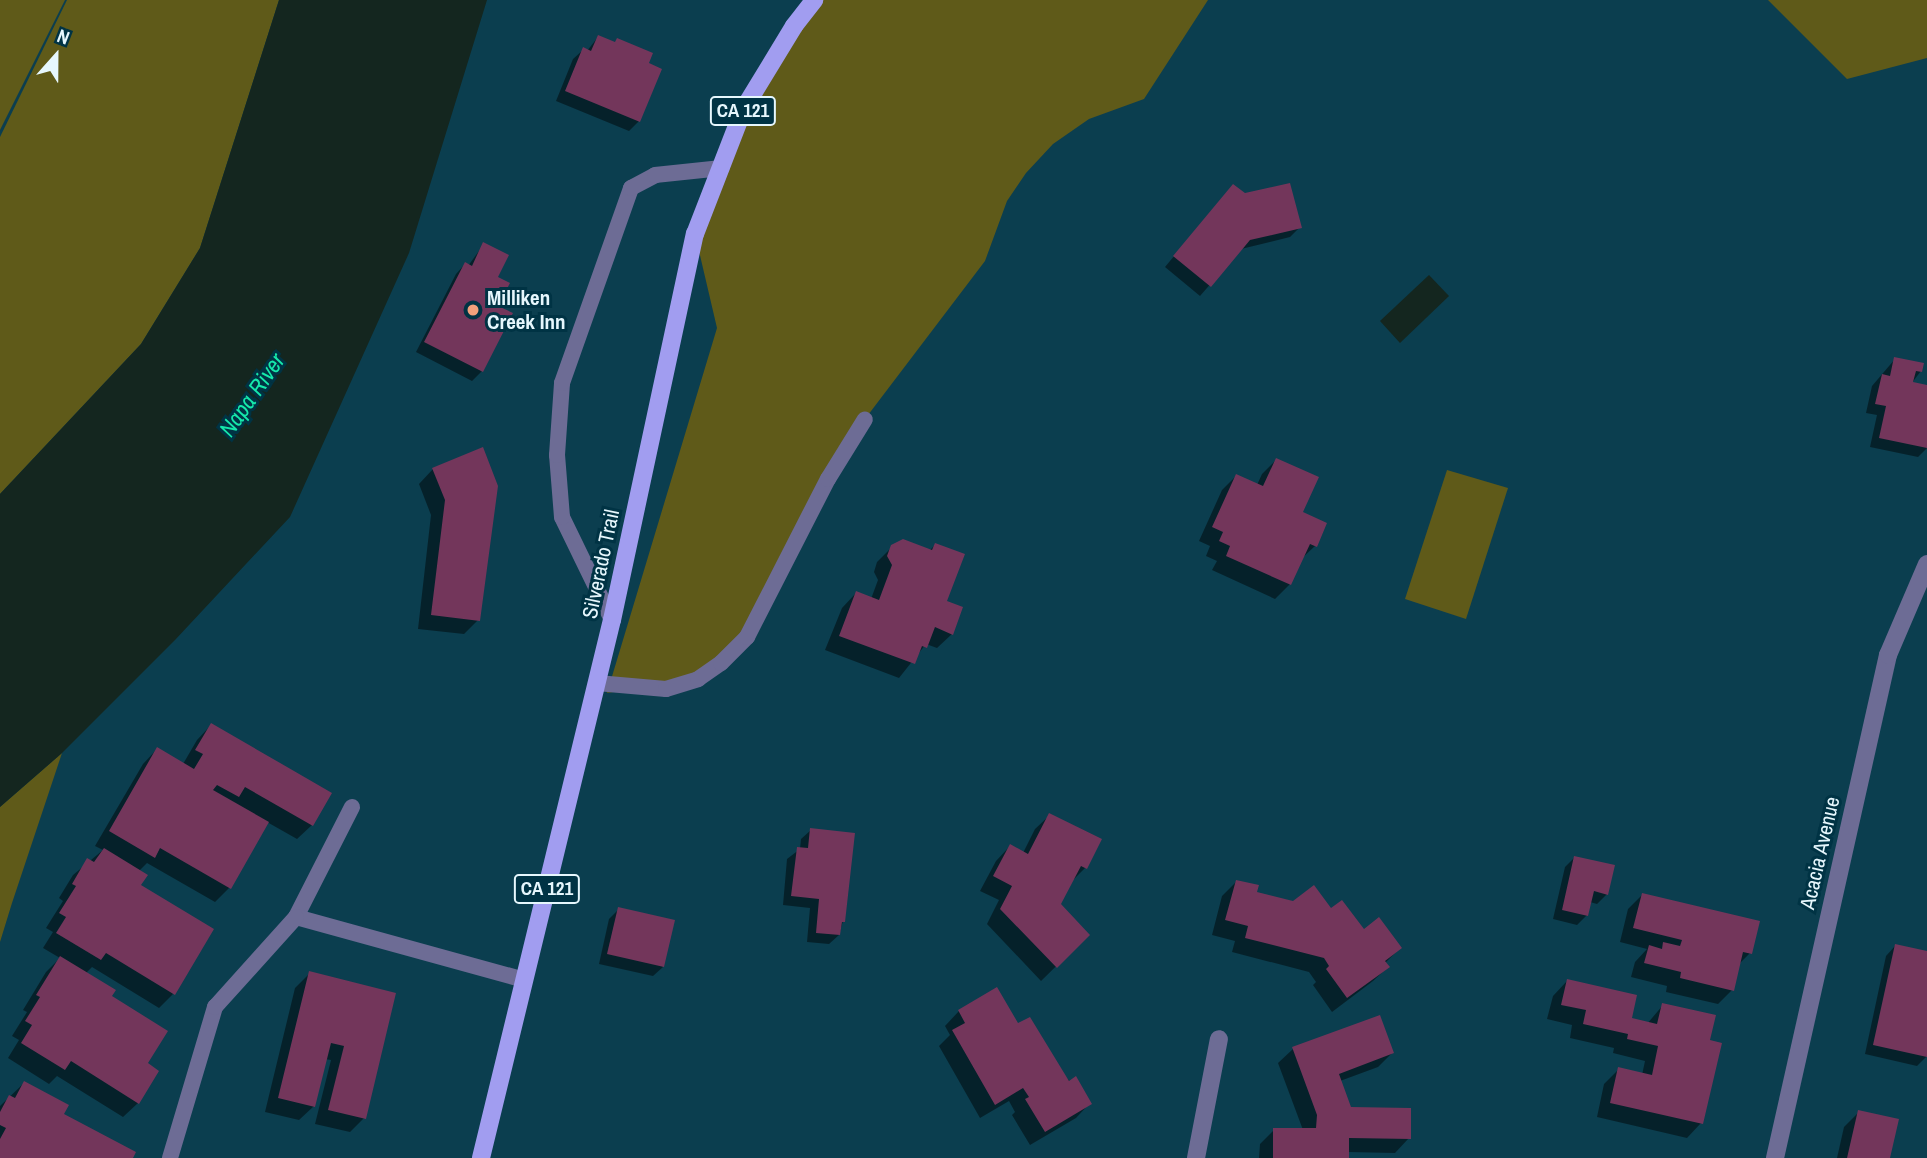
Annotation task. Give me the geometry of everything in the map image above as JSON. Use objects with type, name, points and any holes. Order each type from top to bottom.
[{"type":"main road","name":"Silverado Trail","points":[[481,1158],[612,620],[695,234],[743,110],[794,26],[814,0]]},
{"type":"street","name":"Acacia Avenue","points":[[1775,1158],[1888,655],[1927,564]]},
{"type":"street","points":[[1196,1158],[1219,1039]]},
{"type":"lane","points":[[612,620],[562,517],[557,455],[562,383],[631,188],[655,175],[722,168]]},
{"type":"lane","points":[[597,683],[666,690],[698,679],[747,637],[828,479],[865,419]]},
{"type":"lane","points":[[170,1158],[215,1007],[296,916],[352,807]]},
{"type":"lane","points":[[296,916],[524,980]]},
{"type":"shaded area","points":[[0,0],[65,0],[0,130]]},
{"type":"shaded area","points":[[67,0],[279,0],[200,248],[141,344],[0,494],[0,137]]},
{"type":"shaded area","points":[[814,0],[1208,0],[1144,99],[1089,119],[1053,144],[1026,173],[1007,201],[985,261],[865,419],[747,637],[698,679],[607,693],[717,328],[695,234],[743,110]]},
{"type":"shaded area","points":[[1768,0],[1927,0],[1927,58],[1847,79]]},
{"type":"shaded area","points":[[1447,470],[1508,488],[1466,619],[1405,599]]},
{"type":"shaded area","points":[[62,753],[12,903],[0,942],[0,807]]},
{"type":"water","name":"Napa River","points":[[279,0],[487,0],[409,253],[290,517],[175,640],[62,753],[0,807],[0,494],[141,344],[200,248]]},
{"type":"water","points":[[1429,275],[1449,296],[1400,343],[1380,321]]},
{"type":"building","points":[[598,35],[615,42],[617,38],[653,53],[649,63],[662,69],[640,122],[565,91],[583,47],[591,51]]},
{"type":"building","points":[[1290,183],[1302,228],[1250,240],[1211,287],[1173,256],[1233,184],[1245,193]]},
{"type":"building","name":"Milliken Creek Inn","points":[[483,242],[509,255],[498,277],[510,283],[498,306],[513,313],[483,372],[424,342],[465,262],[472,266]]},
{"type":"building","points":[[1894,357],[1924,363],[1922,372],[1916,371],[1913,382],[1927,385],[1927,448],[1879,438],[1886,406],[1875,404],[1882,374],[1890,376]]},
{"type":"building","points":[[483,447],[498,486],[480,621],[431,615],[445,500],[432,468]]},
{"type":"building","points":[[1276,458],[1319,477],[1303,512],[1327,523],[1317,547],[1310,544],[1291,585],[1226,556],[1230,546],[1219,541],[1223,532],[1212,527],[1236,474],[1263,486]]},
{"type":"building","points":[[903,539],[932,550],[935,543],[965,554],[947,601],[963,607],[953,635],[935,627],[927,648],[922,646],[915,664],[839,636],[856,591],[879,600],[892,565],[887,556],[891,545]]},
{"type":"building","points":[[211,723],[332,793],[313,826],[245,787],[239,797],[217,785],[213,790],[269,822],[231,889],[160,848],[155,858],[109,831],[157,747],[194,769],[203,754],[195,750]]},
{"type":"building","points":[[1049,813],[1102,839],[1087,869],[1081,866],[1061,904],[1090,935],[1057,968],[1000,909],[1012,886],[993,876],[1010,844],[1028,854]]},
{"type":"building","points":[[810,828],[855,833],[845,922],[842,922],[840,935],[816,933],[819,899],[791,896],[797,847],[808,848]]},
{"type":"building","points":[[104,848],[148,875],[141,885],[214,929],[175,995],[106,953],[101,960],[56,933],[66,917],[59,913],[76,886],[72,884],[87,858],[94,862]]},
{"type":"building","points":[[1574,856],[1615,865],[1608,895],[1594,891],[1588,916],[1562,910]]},
{"type":"building","points":[[1236,880],[1259,885],[1257,892],[1293,901],[1314,885],[1331,908],[1342,900],[1364,929],[1379,917],[1402,948],[1385,961],[1390,967],[1347,998],[1326,969],[1329,966],[1324,958],[1245,938],[1248,926],[1225,920]]},
{"type":"building","points":[[1642,893],[1760,921],[1752,954],[1743,952],[1734,991],[1680,978],[1681,972],[1644,963],[1649,945],[1662,949],[1663,942],[1680,946],[1682,940],[1633,928]]},
{"type":"building","points":[[618,907],[675,920],[664,967],[607,954]]},
{"type":"building","points":[[1895,944],[1927,951],[1927,1057],[1873,1045]]},
{"type":"building","points":[[60,956],[116,990],[112,996],[168,1031],[148,1063],[159,1071],[139,1104],[71,1061],[65,1070],[21,1043],[32,1025],[25,1021],[40,997],[36,995]]},
{"type":"building","points":[[309,971],[396,993],[366,1119],[328,1110],[344,1046],[331,1043],[315,1107],[278,1098]]},
{"type":"building","points":[[1567,979],[1637,995],[1632,1018],[1657,1024],[1662,1003],[1716,1015],[1710,1040],[1722,1043],[1703,1124],[1610,1103],[1618,1067],[1652,1075],[1658,1046],[1627,1039],[1628,1034],[1583,1024],[1586,1010],[1561,1005]]},
{"type":"building","points":[[997,987],[1018,1023],[1030,1017],[1069,1081],[1076,1076],[1092,1104],[1045,1132],[1025,1099],[1029,1097],[1023,1088],[995,1105],[952,1030],[965,1023],[958,1010]]},
{"type":"building","points":[[1380,1015],[1394,1053],[1339,1074],[1351,1107],[1411,1108],[1411,1139],[1349,1138],[1349,1158],[1273,1158],[1273,1128],[1316,1128],[1317,1115],[1292,1047]]},
{"type":"building","points":[[24,1081],[69,1105],[64,1114],[136,1152],[133,1158],[0,1158],[0,1139],[6,1128],[0,1125],[0,1112],[9,1095],[15,1098]]},
{"type":"building","points":[[1858,1110],[1899,1119],[1890,1158],[1847,1158]]},
{"type":"place","name":"Milliken Creek Inn","points":[[473,310]]}]
